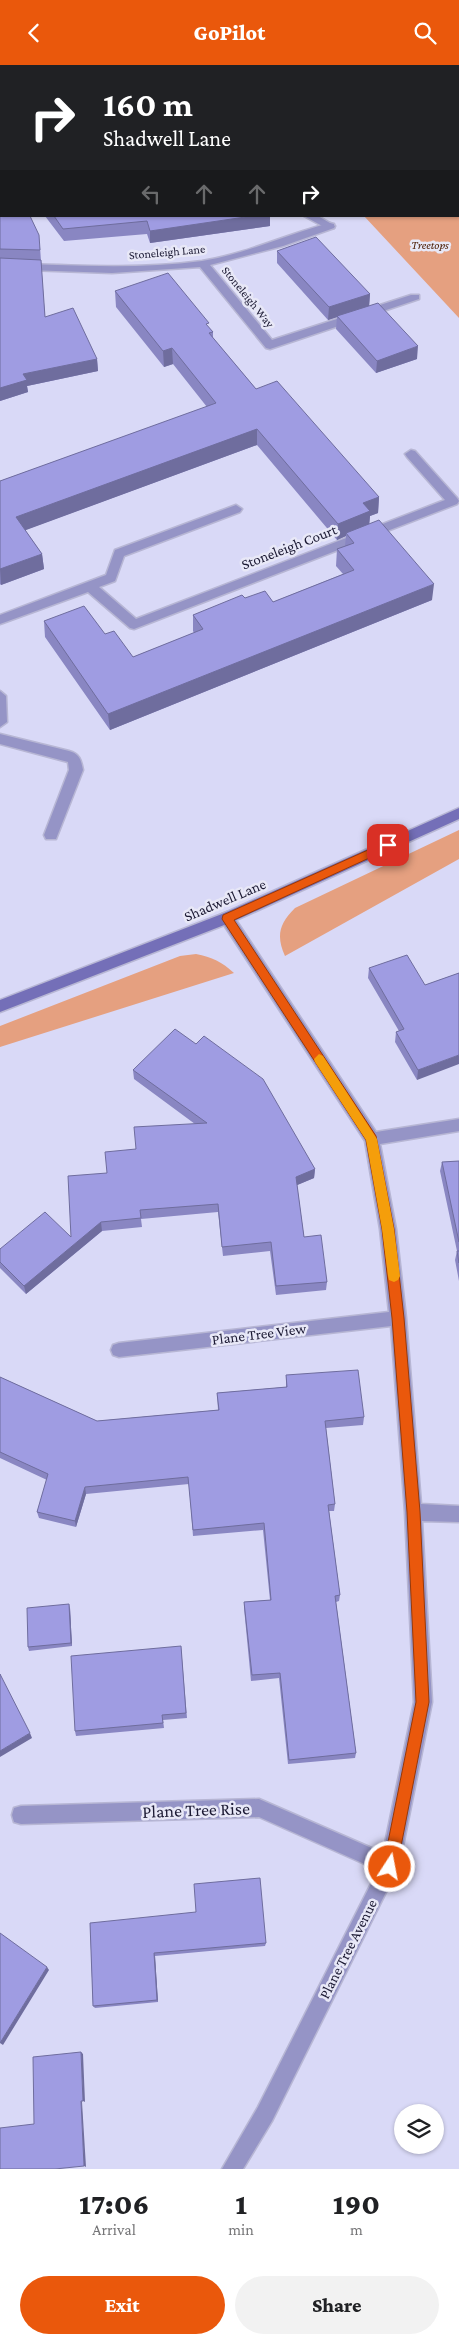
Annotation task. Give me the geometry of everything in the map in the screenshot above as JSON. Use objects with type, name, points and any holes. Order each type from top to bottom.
[{"type":"street","name":"Stoneleigh Lane","points":[[0,266],[112,270],[203,264],[280,244],[330,225],[311,217]]},
{"type":"street","name":"Stoneleigh Way","points":[[203,264],[270,345],[416,297]]},
{"type":"street","name":"Stoneleigh Court","points":[[88,585],[134,625],[453,501],[411,454]]},
{"type":"street","points":[[0,620],[88,585],[111,578],[119,553],[236,509]]},
{"type":"street","points":[[0,695],[0,722]]},
{"type":"street","points":[[0,739],[69,756],[74,759],[76,770],[51,835]]},
{"type":"street","name":"Shadwell Lane","points":[[0,1006],[227,919],[459,813]]},
{"type":"street","name":"Plane Tree Avenue","points":[[227,919],[372,1139],[388,1229],[398,1318],[413,1512],[422,1702],[390,1867],[265,2114],[232,2169]]},
{"type":"street","points":[[372,1139],[459,1125]]},
{"type":"street","name":"Plane Tree View","points":[[120,1350],[398,1318]]},
{"type":"street","points":[[413,1512],[459,1514]]},
{"type":"street","name":"Plane Tree Rise","points":[[21,1815],[259,1808],[390,1867]]},
{"type":"green space","name":"Treetops","points":[[365,217],[459,217],[459,318]]},
{"type":"green space","points":[[459,830],[459,859],[285,956],[280,936],[282,925],[295,908]]},
{"type":"green space","points":[[196,954],[216,961],[234,973],[0,1047],[0,1026],[180,956]]},
{"type":"building","points":[[0,217],[30,217],[39,235],[40,250],[0,249]]},
{"type":"building","points":[[55,217],[245,217],[150,231],[147,221],[63,229]]},
{"type":"building","points":[[316,237],[370,294],[329,307],[277,251]]},
{"type":"building","points":[[0,258],[41,260],[45,317],[73,308],[97,359],[23,374],[27,380],[0,388]]},
{"type":"building","points":[[168,273],[209,323],[206,324],[213,332],[209,333],[256,389],[277,381],[379,497],[363,503],[370,511],[338,524],[257,429],[16,517],[42,554],[0,569],[0,481],[216,403],[172,348],[163,351],[115,291]]},
{"type":"building","points":[[378,303],[418,346],[377,361],[337,316]]},
{"type":"building","points":[[379,520],[434,584],[108,714],[44,621],[84,606],[105,634],[114,631],[133,657],[203,629],[193,615],[242,595],[245,598],[265,591],[273,602],[354,570],[337,549],[354,543],[346,533]]},
{"type":"building","points":[[407,955],[425,985],[459,973],[459,1055],[418,1070],[396,1032],[404,1029],[369,968]]},
{"type":"building","points":[[175,1029],[196,1044],[204,1036],[263,1079],[315,1169],[296,1177],[304,1237],[321,1235],[327,1282],[276,1286],[271,1242],[222,1247],[218,1204],[140,1210],[141,1218],[101,1222],[24,1286],[0,1262],[0,1249],[45,1212],[71,1237],[68,1176],[107,1173],[105,1152],[136,1149],[134,1127],[207,1123],[133,1070]]},
{"type":"building","points":[[459,1161],[459,1242],[442,1162]]},
{"type":"building","points":[[358,1370],[364,1417],[325,1421],[335,1504],[328,1505],[340,1595],[335,1596],[356,1753],[289,1760],[280,1673],[252,1675],[244,1602],[271,1600],[264,1523],[193,1530],[188,1477],[85,1487],[75,1521],[37,1512],[48,1474],[0,1452],[0,1377],[97,1421],[219,1410],[217,1393],[287,1387],[286,1375]]},
{"type":"building","points":[[69,1604],[71,1643],[28,1647],[27,1608]]},
{"type":"building","points":[[181,1646],[186,1713],[162,1715],[163,1723],[75,1731],[71,1656]]},
{"type":"building","points":[[0,1674],[30,1733],[0,1751]]},
{"type":"building","points":[[260,1878],[266,1943],[154,1953],[157,2000],[93,2006],[90,1923],[196,1912],[194,1884]]},
{"type":"building","points":[[0,1933],[47,1967],[0,2043]]},
{"type":"building","points":[[81,2052],[84,2166],[55,2169],[0,2169],[0,2128],[34,2124],[33,2057]]},
{"type":"slow traffic","points":[[319,1059],[372,1139],[388,1229],[394,1276]]},
{"type":"route","points":[[388,845],[227,919],[372,1139],[388,1229],[398,1318],[413,1512],[422,1702],[390,1867]]}]
